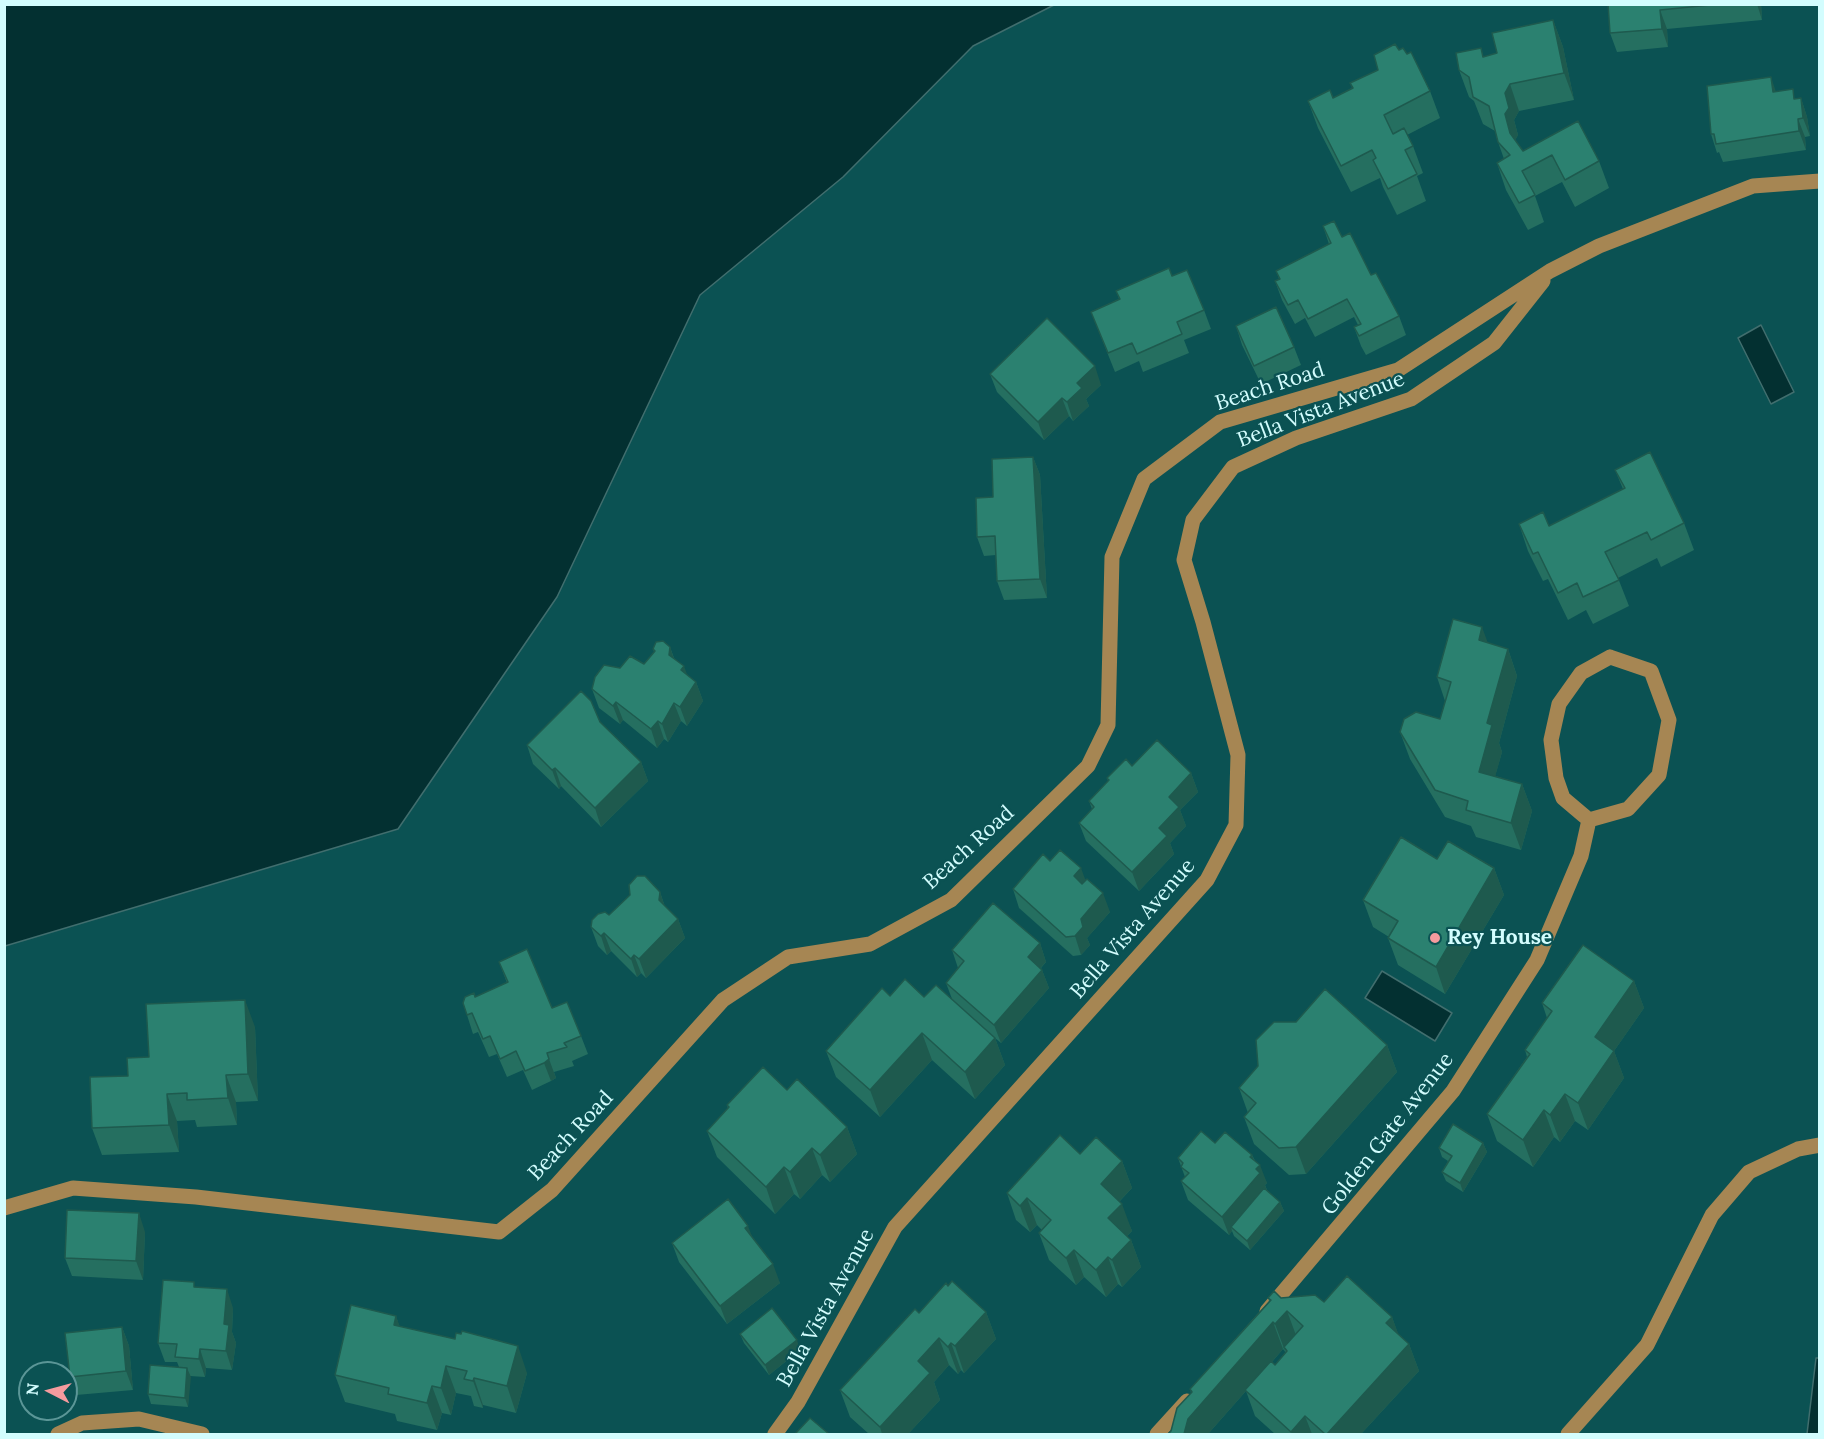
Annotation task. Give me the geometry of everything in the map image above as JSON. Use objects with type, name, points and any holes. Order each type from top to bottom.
[{"type":"street","name":"Beach Road","points":[[4,1208],[73,1188],[196,1197],[499,1232],[552,1190],[723,1000],[788,957],[870,944],[951,900],[1088,766],[1108,725],[1112,557],[1144,479],[1220,422],[1398,370],[1550,272],[1599,246],[1753,186],[1820,181]]},
{"type":"street","name":"Bella Vista Avenue","points":[[775,1434],[798,1402],[896,1227],[1208,880],[1236,825],[1238,755],[1184,560],[1193,520],[1233,467],[1296,438],[1411,399],[1494,343],[1550,272]]},
{"type":"street","points":[[1611,657],[1651,671],[1670,720],[1659,775],[1628,809],[1589,820],[1563,798],[1556,778],[1551,740],[1559,704],[1581,673],[1611,657]]},
{"type":"street","name":"Golden Gate Avenue","points":[[1261,1318],[1324,1247],[1453,1091],[1537,960],[1581,856],[1589,820]]},
{"type":"street","points":[[1568,1434],[1647,1345],[1712,1215],[1749,1172],[1798,1149],[1820,1145]]},
{"type":"street","points":[[1157,1434],[1197,1390]]},
{"type":"street","points":[[58,1434],[82,1423],[139,1419],[202,1434]]},
{"type":"water","points":[[5,4],[1054,5],[973,46],[843,177],[700,295],[557,597],[398,829],[5,946]]},
{"type":"water","points":[[1761,325],[1794,392],[1771,404],[1738,338]]},
{"type":"water","points":[[1382,971],[1452,1013],[1435,1041],[1365,998]]},
{"type":"water","points":[[1816,1358],[1820,1358],[1819,1434],[1807,1434]]},
{"type":"building","points":[[1608,4],[1720,4],[1660,10],[1662,29],[1610,33]]},
{"type":"building","points":[[1553,20],[1564,73],[1510,84],[1505,93],[1509,108],[1505,114],[1510,133],[1523,151],[1578,121],[1599,161],[1565,180],[1552,155],[1522,171],[1535,195],[1519,203],[1497,163],[1510,155],[1498,142],[1489,106],[1473,97],[1469,77],[1459,70],[1456,53],[1481,48],[1483,57],[1497,53],[1492,33]]},
{"type":"building","points":[[1395,44],[1399,50],[1403,48],[1407,54],[1411,52],[1430,91],[1384,115],[1393,134],[1404,128],[1413,146],[1405,150],[1417,174],[1388,189],[1373,160],[1376,158],[1372,150],[1341,166],[1308,101],[1330,90],[1333,98],[1353,88],[1350,83],[1378,70],[1374,55]]},
{"type":"building","points":[[1771,77],[1773,92],[1793,89],[1794,99],[1801,98],[1803,118],[1798,119],[1799,131],[1716,144],[1714,134],[1711,134],[1707,86]]},
{"type":"building","points":[[1334,221],[1342,237],[1350,233],[1371,275],[1376,273],[1399,316],[1359,336],[1354,327],[1361,324],[1347,299],[1308,319],[1298,300],[1288,305],[1275,281],[1280,279],[1276,271],[1331,243],[1323,226]]},
{"type":"building","points":[[1169,268],[1172,276],[1187,270],[1204,310],[1177,322],[1182,334],[1137,354],[1132,343],[1108,353],[1091,312],[1120,299],[1116,291]]},
{"type":"building","points":[[1276,307],[1294,347],[1254,366],[1236,326]]},
{"type":"building","points":[[1047,318],[1095,366],[1077,383],[1082,388],[1067,402],[1062,398],[1038,422],[990,374]]},
{"type":"building","points":[[1650,452],[1684,523],[1651,540],[1647,532],[1605,552],[1619,580],[1583,597],[1577,583],[1558,593],[1538,552],[1533,554],[1519,524],[1543,512],[1549,526],[1625,488],[1615,470]]},
{"type":"building","points":[[1033,457],[1040,579],[997,581],[995,536],[977,537],[976,498],[993,497],[992,459]]},
{"type":"building","points":[[1453,619],[1482,627],[1479,640],[1508,649],[1487,723],[1492,725],[1479,772],[1522,784],[1511,823],[1466,810],[1468,801],[1435,790],[1400,732],[1404,719],[1416,712],[1440,719],[1451,682],[1437,677]]},
{"type":"building","points":[[663,641],[670,647],[669,655],[684,666],[681,670],[696,682],[680,707],[674,703],[662,724],[658,721],[651,729],[616,702],[613,706],[592,689],[595,677],[604,665],[620,668],[630,656],[644,664],[655,651],[653,649],[656,642]]},
{"type":"building","points":[[581,691],[591,701],[600,722],[641,762],[595,808],[555,768],[552,770],[527,745]]},
{"type":"building","points":[[1157,740],[1191,773],[1169,797],[1179,807],[1159,828],[1167,836],[1132,872],[1079,823],[1094,807],[1089,801],[1109,780],[1107,778],[1126,759],[1132,766]]},
{"type":"building","name":"Rey House","points":[[1401,837],[1437,859],[1448,841],[1494,868],[1436,967],[1388,938],[1398,921],[1363,900]]},
{"type":"building","points":[[1060,850],[1081,868],[1074,876],[1082,884],[1087,879],[1103,893],[1081,919],[1083,927],[1075,936],[1066,937],[1013,889],[1043,854],[1050,861]]},
{"type":"building","points":[[637,876],[645,876],[660,892],[659,900],[678,919],[639,959],[634,955],[631,959],[604,933],[601,936],[591,927],[592,920],[598,914],[605,912],[609,915],[630,895],[629,885]]},
{"type":"building","points":[[993,903],[1040,943],[1028,957],[1042,970],[994,1025],[946,983],[964,961],[952,950]]},
{"type":"building","points":[[1583,945],[1634,981],[1595,1037],[1614,1051],[1578,1103],[1565,1094],[1550,1115],[1544,1110],[1523,1140],[1487,1114],[1530,1054],[1525,1050],[1552,1011],[1542,1003]]},
{"type":"building","points":[[527,949],[552,1008],[567,1002],[581,1036],[564,1043],[567,1047],[547,1053],[549,1059],[525,1071],[516,1051],[500,1059],[490,1036],[483,1039],[472,1013],[467,1015],[463,1003],[465,997],[474,993],[475,997],[508,982],[499,962]]},
{"type":"building","points":[[905,979],[924,997],[936,985],[995,1038],[965,1072],[922,1033],[870,1090],[826,1051],[882,988],[890,996]]},
{"type":"building","points":[[1325,989],[1387,1045],[1296,1147],[1279,1148],[1244,1117],[1256,1103],[1239,1088],[1258,1066],[1256,1040],[1274,1022],[1296,1022]]},
{"type":"building","points":[[245,1000],[248,1074],[226,1075],[228,1098],[187,1100],[187,1093],[167,1094],[169,1125],[92,1128],[90,1077],[128,1076],[127,1058],[149,1057],[146,1004]]},
{"type":"building","points":[[763,1067],[787,1090],[797,1079],[847,1127],[820,1155],[812,1148],[790,1172],[784,1167],[766,1187],[707,1131],[729,1107],[727,1105]]},
{"type":"building","points":[[1453,1124],[1483,1143],[1460,1183],[1442,1172],[1452,1156],[1439,1148]]},
{"type":"building","points":[[1201,1131],[1215,1143],[1225,1132],[1260,1165],[1256,1169],[1260,1173],[1222,1217],[1181,1181],[1189,1173],[1181,1167],[1183,1163],[1178,1158]]},
{"type":"building","points":[[1060,1135],[1080,1154],[1096,1137],[1122,1161],[1101,1184],[1122,1204],[1108,1218],[1131,1240],[1112,1260],[1108,1257],[1096,1270],[1074,1250],[1066,1258],[1039,1233],[1051,1220],[1027,1198],[1020,1206],[1007,1193]]},
{"type":"building","points":[[1264,1188],[1280,1202],[1247,1241],[1231,1227]]},
{"type":"building","points":[[728,1199],[748,1226],[745,1228],[773,1264],[720,1306],[672,1243]]},
{"type":"building","points":[[67,1210],[139,1213],[136,1261],[65,1258]]},
{"type":"building","points":[[1347,1276],[1392,1317],[1386,1323],[1409,1344],[1327,1434],[1305,1416],[1291,1432],[1245,1390],[1271,1361],[1275,1365],[1287,1351],[1284,1347],[1303,1326],[1287,1311],[1275,1324],[1273,1322],[1188,1419],[1184,1434],[1168,1434],[1171,1431],[1177,1408],[1192,1392],[1190,1389],[1271,1300],[1268,1298],[1274,1291],[1281,1298],[1315,1295],[1324,1302]]},
{"type":"building","points":[[163,1280],[194,1282],[194,1287],[227,1289],[224,1324],[229,1325],[226,1351],[200,1349],[199,1359],[175,1357],[177,1344],[158,1343]]},
{"type":"building","points":[[952,1281],[986,1312],[955,1346],[951,1343],[948,1347],[939,1338],[918,1361],[930,1373],[880,1427],[840,1390],[915,1309],[919,1313],[946,1283],[948,1286]]},
{"type":"building","points":[[351,1305],[396,1316],[394,1325],[455,1339],[456,1333],[461,1334],[462,1331],[518,1346],[507,1386],[474,1378],[473,1381],[464,1379],[467,1371],[446,1366],[441,1388],[432,1386],[427,1403],[388,1394],[389,1388],[335,1375]]},
{"type":"building","points":[[772,1308],[797,1340],[765,1365],[740,1334]]},
{"type":"building","points":[[122,1327],[126,1371],[78,1376],[78,1361],[68,1361],[65,1333]]},
{"type":"building","points":[[150,1365],[187,1368],[185,1398],[148,1394]]},
{"type":"building","points":[[810,1418],[829,1434],[795,1434]]},
{"type":"place","name":"Rey House","points":[[1435,938]]}]
